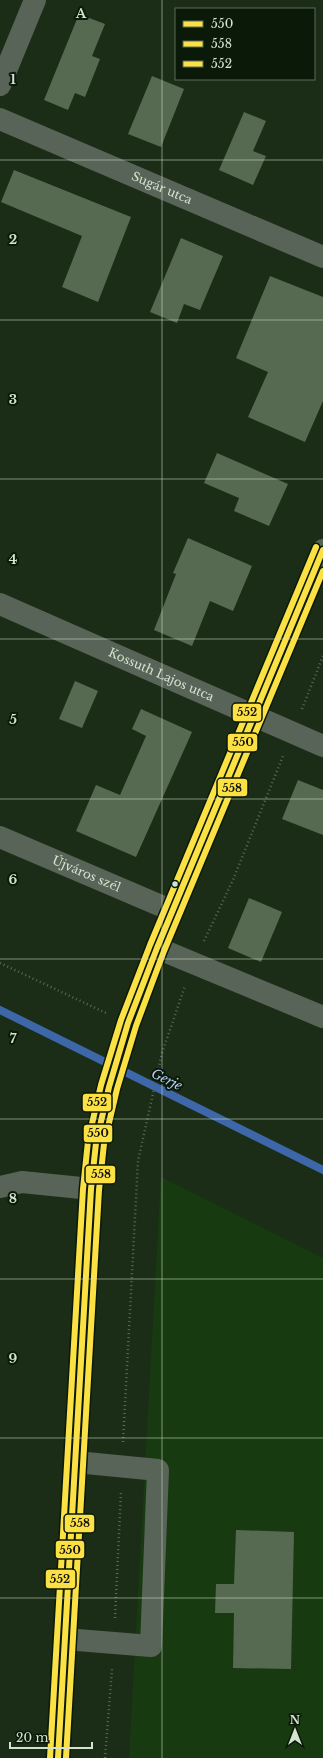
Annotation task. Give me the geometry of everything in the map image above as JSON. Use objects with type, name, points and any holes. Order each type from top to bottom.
[{"type":"main road","points":[[58,1758],[91,1189],[96,1143],[109,1087],[125,1033],[173,911],[323,550]]},
{"type":"street","points":[[0,85],[35,0]]},
{"type":"street","name":"Sugár utca","points":[[0,119],[323,257]]},
{"type":"street","name":"Kossuth Lajos utca","points":[[0,604],[254,717],[323,746]]},
{"type":"street","name":"Újváros szél","points":[[0,837],[173,911]]},
{"type":"street","points":[[158,948],[323,1017]]},
{"type":"street","points":[[0,1187],[22,1182],[91,1189]]},
{"type":"street","points":[[65,1639],[151,1646],[158,1470],[76,1462]]},
{"type":"path","points":[[105,1758],[113,1643],[138,1161],[162,1053],[186,980],[233,880],[323,656]]},
{"type":"path","points":[[0,963],[125,1033]]},
{"type":"shaded area","points":[[161,1177],[323,1258],[323,1758],[129,1758]]},
{"type":"building","points":[[79,14],[105,24],[92,56],[100,59],[85,97],[75,93],[68,110],[44,100]]},
{"type":"building","points":[[152,76],[184,89],[161,147],[128,134]]},
{"type":"building","points":[[244,112],[266,121],[253,151],[266,156],[253,185],[219,170]]},
{"type":"building","points":[[14,170],[131,217],[98,302],[62,287],[82,236],[1,202]]},
{"type":"building","points":[[181,238],[223,256],[200,310],[184,304],[177,323],[150,312]]},
{"type":"building","points":[[270,276],[323,297],[323,401],[305,442],[248,417],[268,372],[236,358]]},
{"type":"building","points":[[217,453],[288,484],[269,526],[234,511],[239,498],[204,483]]},
{"type":"building","points":[[188,538],[252,566],[233,611],[210,601],[192,646],[154,630],[176,574],[173,573]]},
{"type":"building","points":[[75,681],[98,691],[82,728],[59,719]]},
{"type":"building","points":[[141,709],[192,732],[136,857],[76,831],[96,785],[120,795],[146,736],[132,729]]},
{"type":"building","points":[[298,780],[323,790],[323,835],[282,819]]},
{"type":"building","points":[[249,898],[282,912],[261,962],[228,948]]},
{"type":"building","points":[[236,1530],[294,1532],[291,1669],[233,1668],[234,1613],[215,1613],[216,1584],[234,1584]]},
{"type":"waterway","name":"Gerje","points":[[0,1010],[323,1170]]},
{"type":"transit line","name":"552","points":[[50,1758],[83,1189],[88,1141],[101,1085],[121,1020],[150,945],[316,547]]},
{"type":"transit line","name":"550","points":[[58,1758],[91,1189],[96,1143],[109,1087],[128,1023],[157,948],[323,550]]},
{"type":"transit line","name":"558","points":[[66,1758],[99,1190],[104,1144],[117,1089],[136,1026],[164,951],[323,571]]}]
